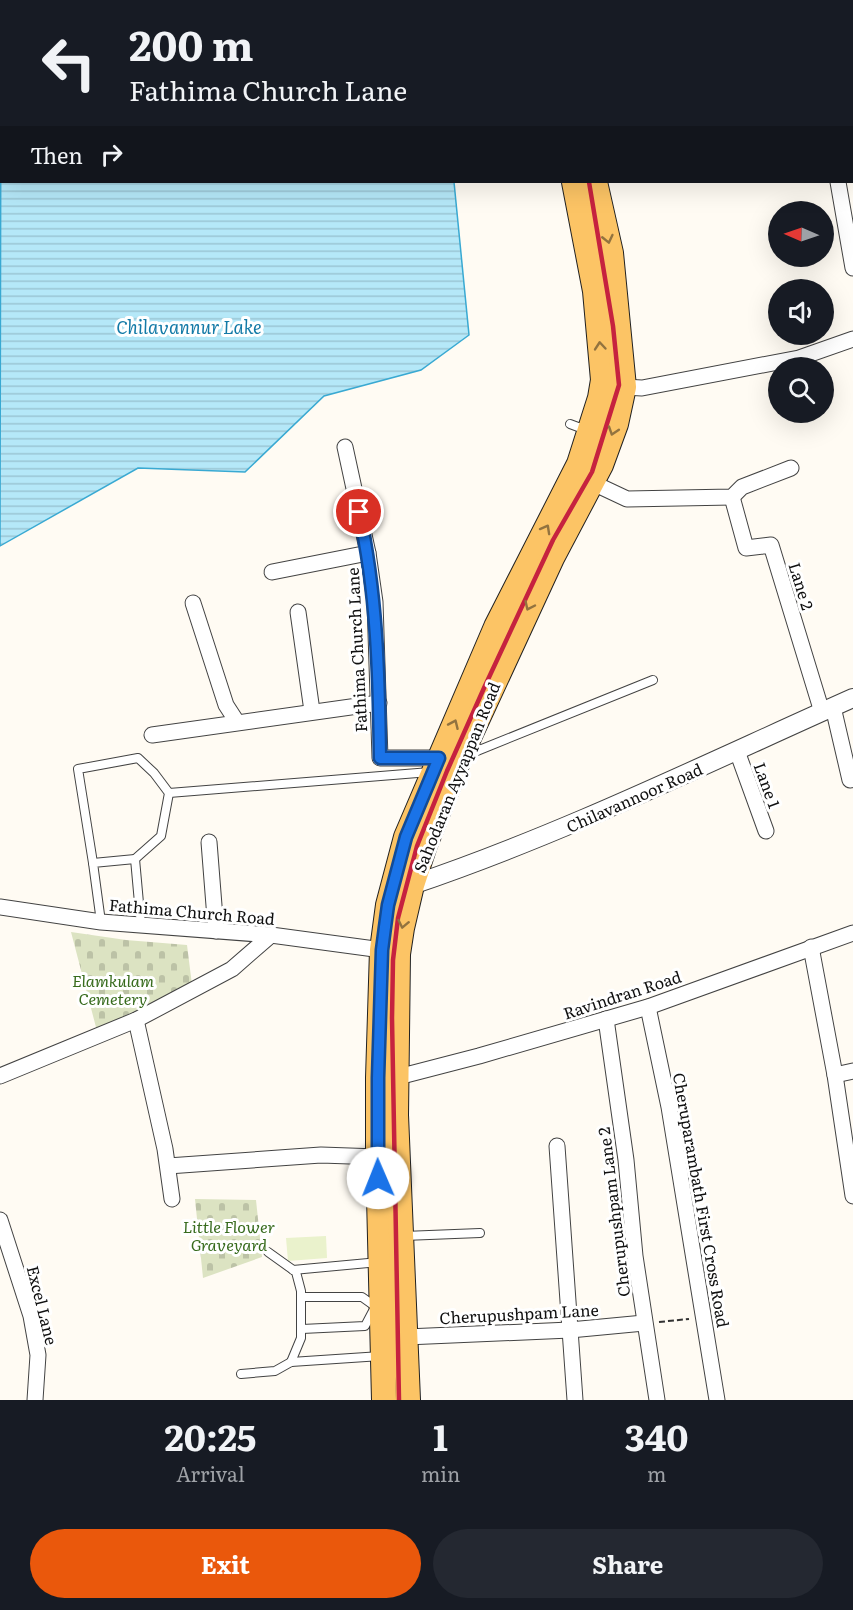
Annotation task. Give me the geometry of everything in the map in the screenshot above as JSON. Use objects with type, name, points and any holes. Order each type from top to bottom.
[{"type":"main road","name":"Sahodaran Ayyappan Road","points":[[384,1400],[379,1307],[378,1157],[390,952],[425,845],[444,762],[496,627],[579,464],[580,425],[600,398],[603,380],[595,291],[574,183]]},
{"type":"main road","name":"Sahodaran Ayyappan Road","points":[[408,1400],[396,1115],[398,1077],[388,905],[406,837],[592,483],[616,424],[624,387],[611,253],[595,183]]},
{"type":"street","points":[[838,183],[853,268]]},
{"type":"street","points":[[624,387],[642,388],[799,358],[853,339]]},
{"type":"street","name":"Fathima Church Lane","points":[[345,447],[368,553],[375,602],[380,758],[444,762]]},
{"type":"street","points":[[592,483],[627,500],[732,497],[742,487],[790,468]]},
{"type":"street","name":"Lane 2","points":[[732,497],[746,548],[771,545],[827,710]]},
{"type":"street","points":[[272,572],[368,553]]},
{"type":"street","points":[[194,603],[226,705],[237,722]]},
{"type":"street","points":[[298,612],[312,711]]},
{"type":"street","name":"Chilavannoor Road","points":[[412,885],[487,860],[853,698]]},
{"type":"street","points":[[152,735],[379,703]]},
{"type":"street","points":[[827,710],[850,780]]},
{"type":"street","name":"Lane 1","points":[[737,751],[766,831]]},
{"type":"street","points":[[209,842],[216,931]]},
{"type":"street","name":"Fathima Church Road","points":[[0,908],[141,926],[271,934],[390,952]]},
{"type":"street","name":"Ravindran Road","points":[[398,1077],[648,1007],[853,933]]},
{"type":"street","points":[[0,1076],[136,1020],[232,969],[271,934]]},
{"type":"street","points":[[811,947],[835,1075],[853,1196]]},
{"type":"street","name":"Cheruparambath First Cross Road","points":[[648,1007],[669,1107],[717,1400]]},
{"type":"street","name":"Cherupushpam Lane 2","points":[[606,1019],[626,1160],[635,1256],[657,1400]]},
{"type":"street","points":[[136,1020],[168,1166],[172,1199]]},
{"type":"street","points":[[835,1075],[853,1071]]},
{"type":"street","points":[[557,1146],[575,1400]]},
{"type":"street","points":[[168,1166],[321,1155],[378,1157]]},
{"type":"street","name":"Excel Lane","points":[[0,1220],[31,1316],[38,1354],[35,1400]]},
{"type":"street","name":"Cherupushpam Lane","points":[[406,1337],[570,1330],[644,1323]]},
{"type":"lane","points":[[169,793],[444,762],[653,680]]},
{"type":"lane","points":[[93,863],[135,859],[161,836],[169,793],[154,772],[138,758],[78,769],[101,922]]},
{"type":"lane","points":[[135,859],[141,926]]},
{"type":"lane","points":[[402,1236],[480,1233]]},
{"type":"lane","points":[[268,1252],[296,1272],[301,1297],[302,1329],[301,1338],[291,1362]]},
{"type":"lane","points":[[293,1270],[380,1262]]},
{"type":"lane","points":[[301,1297],[362,1297],[379,1307],[365,1326],[302,1329]]},
{"type":"lane","points":[[240,1374],[275,1371],[291,1362],[383,1356]]},
{"type":"path","points":[[644,1323],[705,1318]]},
{"type":"green space","name":"Elamkulam Cemetery","points":[[71,932],[126,940],[187,945],[192,985],[97,1031]]},
{"type":"green space","name":"Little Flower Graveyard","points":[[195,1199],[256,1200],[262,1257],[203,1278]]},
{"type":"green space","points":[[326,1236],[327,1258],[288,1261],[286,1238]]},
{"type":"water","name":"Chilavannur Lake","points":[[1,183],[454,183],[469,335],[421,370],[324,396],[245,472],[138,468],[0,546]]},
{"type":"railway","points":[[399,1400],[392,1018],[393,960],[398,918],[417,846],[447,771],[553,540],[592,472],[619,385],[613,326],[589,183]]},
{"type":"route","points":[[359,512],[375,602],[380,758],[439,758],[406,837],[388,905],[382,950],[378,1178]]}]
